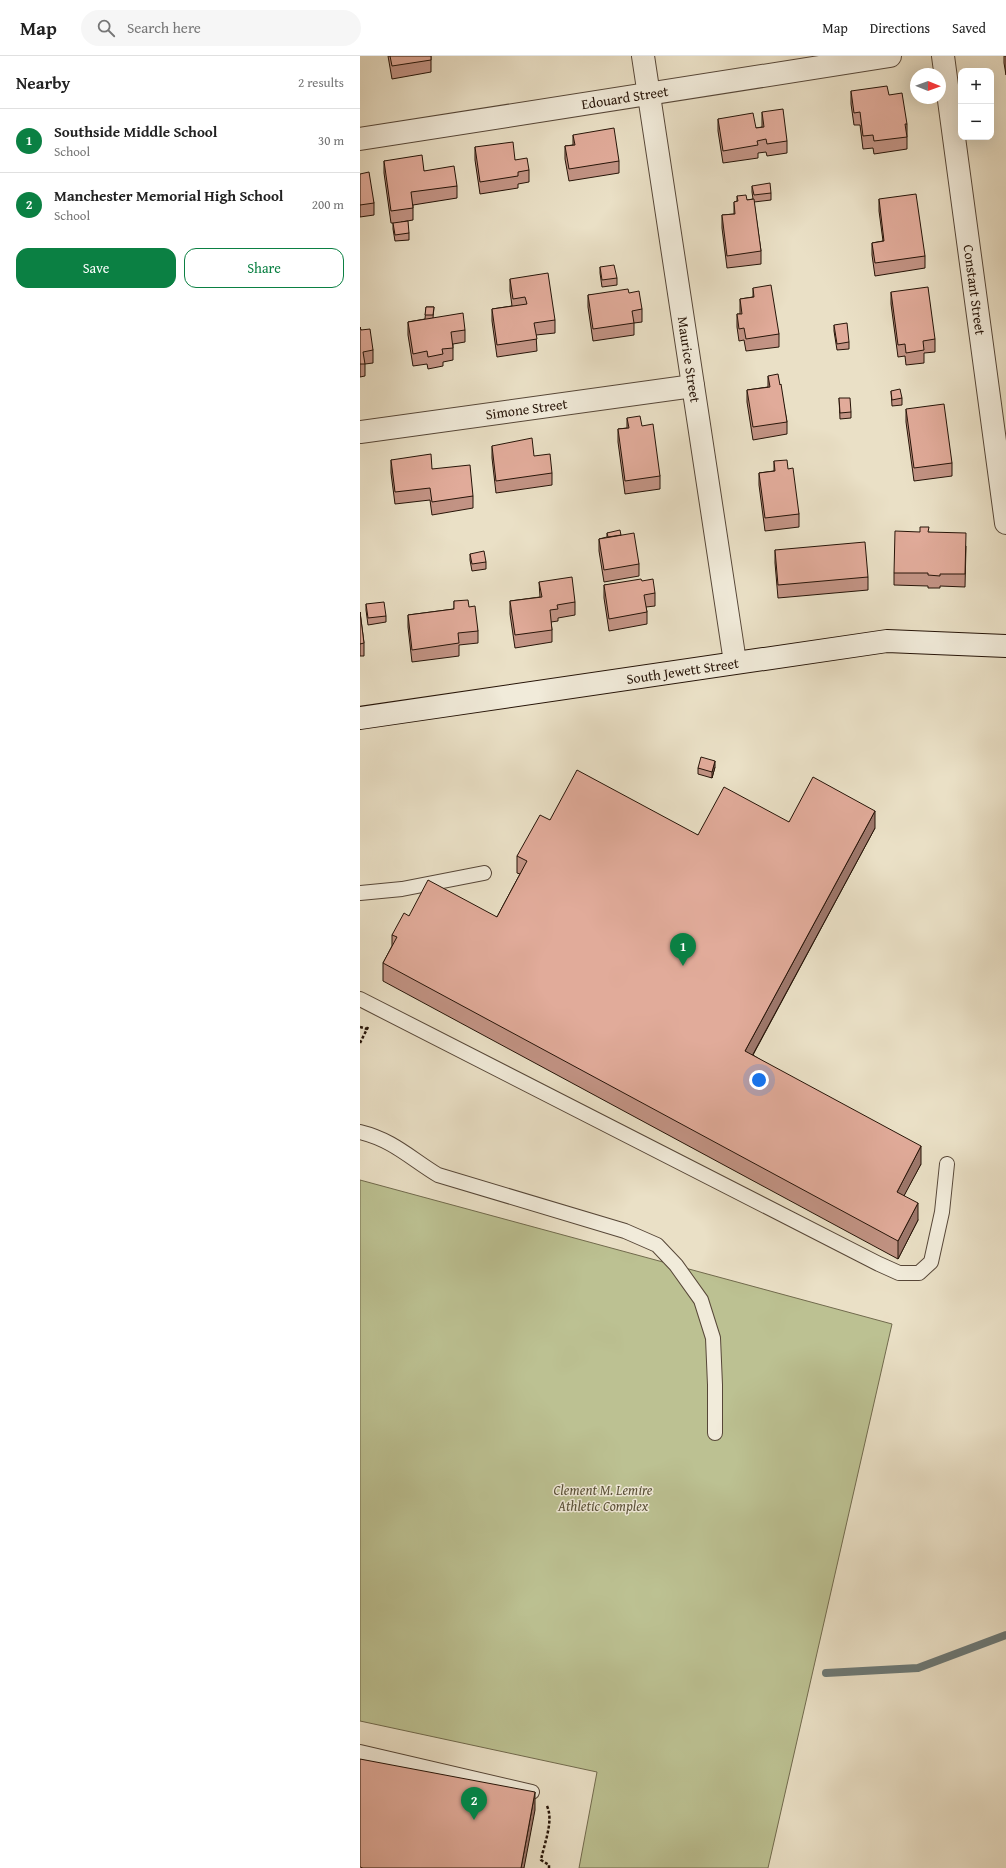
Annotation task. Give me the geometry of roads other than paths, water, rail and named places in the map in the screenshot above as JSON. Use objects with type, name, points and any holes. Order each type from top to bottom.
[{"type":"street","name":"Maurice Street","points":[[643,56],[735,662]]},
{"type":"street","name":"Edouard Street","points":[[360,139],[890,56]]},
{"type":"street","name":"Constant Street","points":[[943,56],[1006,523]]},
{"type":"street","name":"Simone Street","points":[[360,432],[693,386]]},
{"type":"street","name":"South Jewett Street","points":[[360,718],[887,641],[1006,646]]},
{"type":"lane","points":[[360,893],[402,889],[484,873]]},
{"type":"lane","points":[[360,1000],[899,1273],[918,1273],[931,1262],[942,1212],[947,1164]]},
{"type":"lane","points":[[360,1132],[376,1136],[395,1145],[418,1164],[438,1176],[625,1231],[657,1245],[676,1265],[701,1300],[713,1338],[716,1433]]},
{"type":"lane","points":[[360,1752],[532,1792]]},
{"type":"waterway","points":[[826,1673],[918,1668],[1006,1635]]},
{"type":"place","name":"Southside Middle School","points":[[683,966]]},
{"type":"place","name":"Manchester Memorial High School","points":[[474,1820]]},
{"type":"park label","name":"Clement M. Lemire Athletic Complex","points":[[603,1498]]}]
